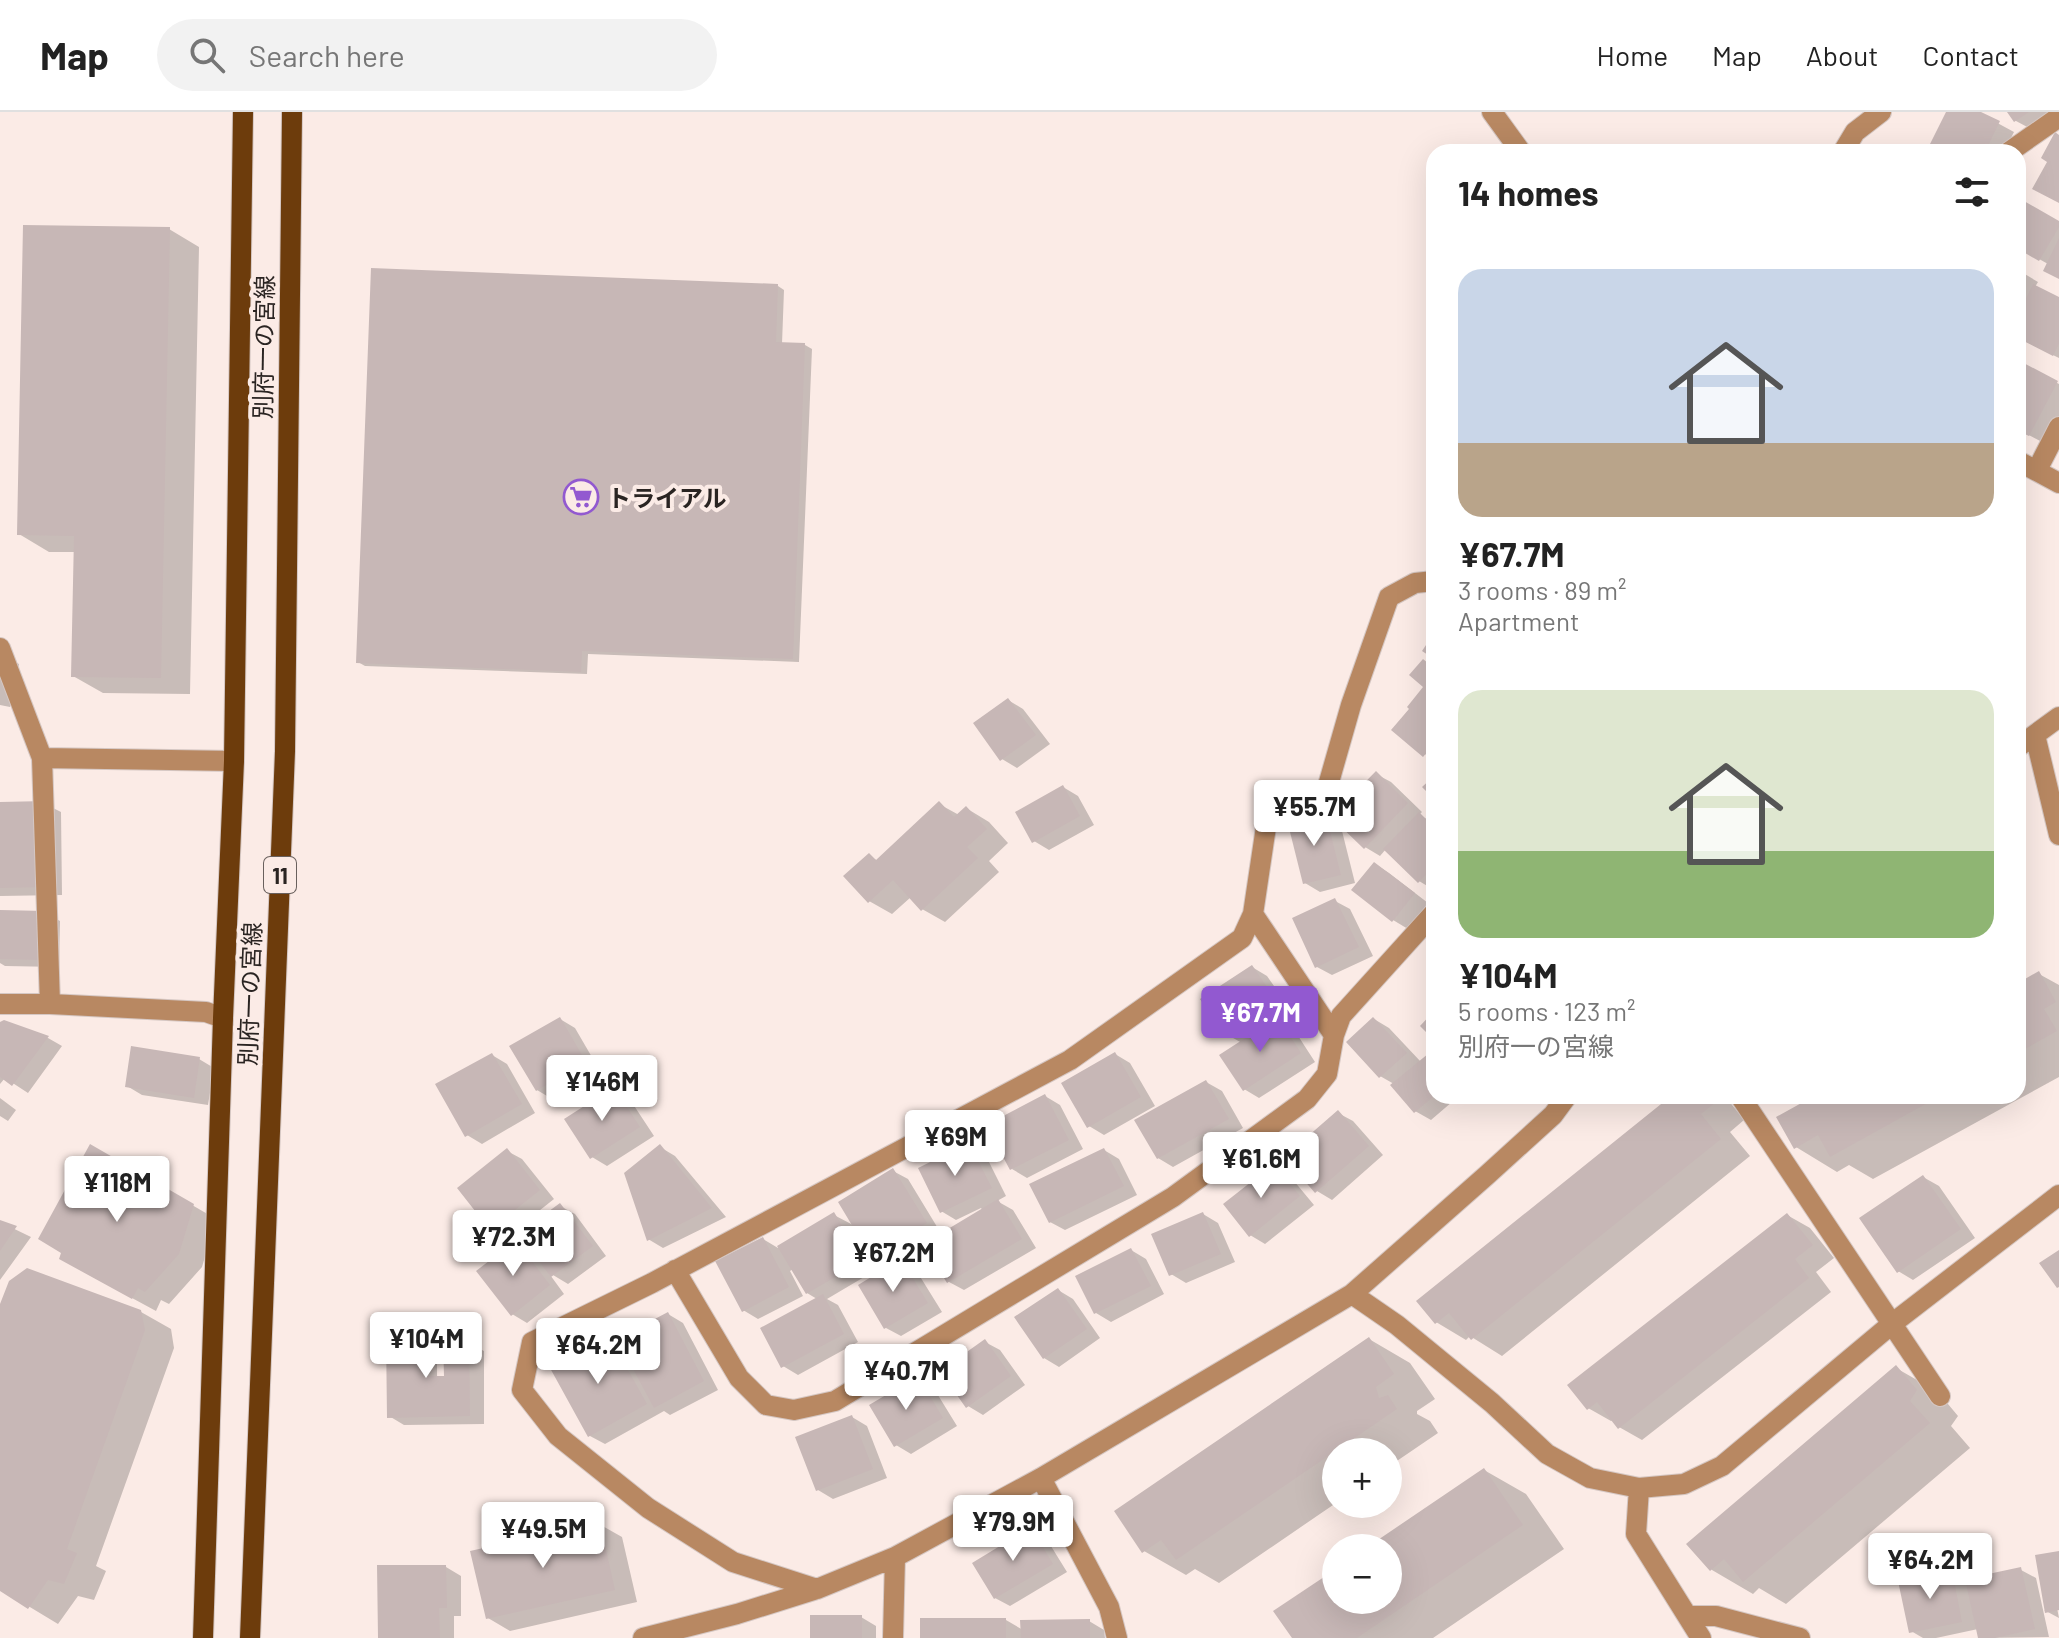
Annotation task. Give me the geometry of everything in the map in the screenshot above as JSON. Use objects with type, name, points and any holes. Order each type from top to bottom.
[{"type":"main road","name":"別府一の宮線","points":[[203,1638],[234,761],[243,112]]},
{"type":"main road","name":"別府一の宮線","points":[[250,1638],[285,751],[292,112]]},
{"type":"street","points":[[1492,112],[1515,144]]},
{"type":"street","points":[[1848,144],[1855,132],[1881,112]]},
{"type":"street","points":[[2020,144],[2059,117]]},
{"type":"street","points":[[2037,470],[2059,427]]},
{"type":"street","points":[[2026,465],[2059,483]]},
{"type":"street","points":[[817,1589],[733,1562],[648,1508],[558,1436],[522,1390],[532,1342],[675,1270],[1070,1060],[1242,938],[1253,914],[1267,820],[1327,789],[1351,705],[1389,597],[1415,583],[1426,582]]},
{"type":"street","points":[[0,648],[42,758],[50,1004]]},
{"type":"street","points":[[2059,717],[2026,741],[2059,835]]},
{"type":"street","points":[[42,758],[234,761]]},
{"type":"street","points":[[1253,914],[1334,1035]]},
{"type":"street","points":[[675,1270],[739,1378],[766,1405],[794,1410],[835,1401],[1173,1197],[1307,1099],[1327,1074],[1341,1016],[1426,922]]},
{"type":"street","points":[[0,1004],[206,1012],[223,1018]]},
{"type":"street","points":[[643,1638],[663,1635],[817,1589],[895,1557],[1041,1478],[1352,1294],[1487,1175],[1561,1104]]},
{"type":"street","points":[[1745,1104],[1940,1396]]},
{"type":"street","points":[[1352,1294],[1397,1325],[1492,1403],[1547,1454],[1590,1478],[1639,1488],[1684,1484],[1722,1466],[1893,1323],[2059,1195]]},
{"type":"street","points":[[1041,1478],[1109,1607],[1117,1638]]},
{"type":"street","points":[[1639,1488],[1636,1534],[1701,1638]]},
{"type":"street","points":[[893,1638],[895,1557]]},
{"type":"street","points":[[1688,1616],[1716,1616],[1800,1638]]},
{"type":"building","points":[[1946,112],[1981,112],[2000,121],[1989,144],[1930,144]]},
{"type":"building","points":[[2007,112],[2029,112],[2014,122]]},
{"type":"building","points":[[2055,132],[2059,135],[2059,203],[2032,189],[2047,162],[2041,158]]},
{"type":"building","points":[[2026,202],[2059,221],[2059,227],[2039,261],[2026,254]]},
{"type":"building","points":[[23,225],[170,227],[161,678],[71,677],[74,536],[17,535]]},
{"type":"building","points":[[2059,238],[2059,279],[2043,271]]},
{"type":"building","name":"トライアル","points":[[371,268],[778,284],[776,342],[805,343],[793,659],[582,651],[581,672],[356,663]]},
{"type":"building","points":[[2033,284],[2059,297],[2059,344],[2053,356],[2026,342],[2026,298]]},
{"type":"building","points":[[2026,364],[2058,381],[2029,436],[2026,435]]},
{"type":"building","points":[[1423,659],[1426,661],[1426,753],[1423,757],[1391,730],[1423,687],[1409,675]]},
{"type":"building","points":[[1008,698],[1036,735],[1000,761],[973,723]]},
{"type":"building","points":[[1376,771],[1408,803],[1364,849],[1331,817]]},
{"type":"building","points":[[1063,785],[1080,816],[1032,843],[1015,812]]},
{"type":"building","points":[[46,801],[47,887],[0,888],[0,802]]},
{"type":"building","points":[[939,801],[954,817],[966,806],[987,829],[967,847],[978,858],[921,911],[893,880],[868,903],[843,876],[869,853],[876,860]]},
{"type":"building","points":[[1325,811],[1341,875],[1303,884],[1287,820]]},
{"type":"building","points":[[1419,812],[1426,819],[1426,875],[1418,883],[1383,849]]},
{"type":"building","points":[[1374,862],[1415,893],[1392,922],[1351,890]]},
{"type":"building","points":[[1335,898],[1359,947],[1315,968],[1292,918]]},
{"type":"building","points":[[0,910],[45,911],[44,960],[0,959]]},
{"type":"building","points":[[1252,965],[1276,1000],[1224,1035],[1200,999]]},
{"type":"building","points":[[2039,971],[2056,1002],[2044,1009],[2057,1031],[2026,1048],[2026,978]]},
{"type":"building","points":[[560,1017],[586,1062],[536,1091],[509,1046]]},
{"type":"building","points":[[1278,1017],[1301,1053],[1243,1091],[1219,1055]]},
{"type":"building","points":[[1373,1017],[1407,1053],[1379,1078],[1346,1042]]},
{"type":"building","points":[[4,1020],[49,1036],[12,1086],[0,1077],[0,1022]]},
{"type":"building","points":[[131,1046],[200,1057],[194,1098],[125,1087]]},
{"type":"building","points":[[1115,1052],[1141,1097],[1087,1128],[1061,1083]]},
{"type":"building","points":[[492,1053],[522,1104],[465,1137],[435,1084]]},
{"type":"building","points":[[1426,1056],[1426,1103],[1414,1113],[1390,1085]]},
{"type":"building","points":[[1206,1080],[1229,1119],[1157,1159],[1134,1120]]},
{"type":"building","points":[[614,1087],[640,1127],[590,1159],[564,1119]]},
{"type":"building","points":[[1045,1094],[1069,1140],[1010,1170],[986,1125]]},
{"type":"building","points":[[1661,1104],[1714,1104],[1701,1114],[1721,1139],[1471,1340],[1449,1313],[1435,1324],[1416,1301]]},
{"type":"building","points":[[1800,1104],[1926,1104],[1830,1157],[1818,1135],[1794,1149],[1776,1117]]},
{"type":"building","points":[[1338,1110],[1369,1146],[1315,1193],[1284,1157]]},
{"type":"building","points":[[969,1143],[992,1188],[940,1213],[918,1168]]},
{"type":"building","points":[[90,1144],[194,1204],[179,1254],[145,1292],[138,1288],[132,1299],[59,1259],[61,1253],[38,1239]]},
{"type":"building","points":[[660,1144],[712,1208],[647,1241],[624,1173]]},
{"type":"building","points":[[507,1148],[540,1190],[490,1230],[457,1188]]},
{"type":"building","points":[[1104,1148],[1124,1186],[1049,1223],[1029,1184]]},
{"type":"building","points":[[1274,1164],[1300,1196],[1249,1237],[1223,1204]]},
{"type":"building","points":[[893,1168],[927,1223],[871,1257],[838,1202]]},
{"type":"building","points":[[1923,1175],[1961,1229],[1897,1273],[1859,1218]]},
{"type":"building","points":[[998,1199],[1022,1239],[947,1283],[923,1244]]},
{"type":"building","points":[[560,1203],[593,1246],[551,1277],[518,1234]]},
{"type":"building","points":[[834,1212],[863,1261],[806,1294],[777,1246]]},
{"type":"building","points":[[1203,1212],[1221,1254],[1169,1276],[1151,1234]]},
{"type":"building","points":[[1787,1213],[1813,1245],[1795,1259],[1809,1278],[1618,1429],[1597,1402],[1587,1410],[1567,1385]]},
{"type":"building","points":[[0,1220],[17,1226],[0,1251]]},
{"type":"building","points":[[763,1237],[789,1287],[742,1312],[715,1261]]},
{"type":"building","points":[[516,1240],[550,1285],[511,1316],[476,1271]]},
{"type":"building","points":[[1131,1248],[1151,1286],[1094,1314],[1075,1276]]},
{"type":"building","points":[[2059,1250],[2059,1287],[2057,1288],[2039,1263]]},
{"type":"building","points":[[901,1259],[928,1303],[884,1329],[858,1285]]},
{"type":"building","points":[[27,1268],[141,1310],[145,1330],[67,1549],[77,1553],[64,1584],[48,1580],[28,1609],[0,1591],[0,1304],[9,1281]]},
{"type":"building","points":[[1058,1288],[1087,1329],[1043,1359],[1014,1317]]},
{"type":"building","points":[[823,1294],[844,1334],[781,1368],[760,1328]]},
{"type":"building","points":[[668,1312],[704,1381],[654,1408],[617,1339]]},
{"type":"building","points":[[386,1334],[422,1334],[423,1376],[444,1376],[443,1341],[469,1341],[470,1416],[387,1418]]},
{"type":"building","points":[[609,1336],[647,1404],[588,1437],[550,1368]]},
{"type":"building","points":[[1369,1337],[1394,1374],[1376,1387],[1379,1398],[1388,1395],[1397,1409],[1355,1438],[1322,1438],[1322,1460],[1176,1560],[1161,1540],[1142,1553],[1114,1511]]},
{"type":"building","points":[[985,1339],[1011,1376],[966,1408],[940,1371]]},
{"type":"building","points":[[1896,1365],[1917,1390],[1910,1401],[1930,1423],[1743,1582],[1724,1559],[1710,1571],[1686,1544]]},
{"type":"building","points":[[918,1376],[943,1418],[894,1447],[869,1405]]},
{"type":"building","points":[[852,1415],[873,1469],[816,1491],[795,1437]]},
{"type":"building","points":[[1484,1468],[1523,1525],[1402,1607],[1402,1534],[1387,1534]]},
{"type":"building","points":[[600,1522],[615,1590],[486,1619],[470,1551]]},
{"type":"building","points":[[1031,1527],[1053,1564],[994,1599],[972,1563]]},
{"type":"building","points":[[2059,1551],[2059,1610],[2045,1613],[2035,1555]]},
{"type":"building","points":[[377,1565],[446,1565],[447,1608],[439,1608],[440,1638],[378,1638]]},
{"type":"building","points":[[2021,1567],[2035,1629],[1995,1638],[1978,1638],[1965,1579]]},
{"type":"building","points":[[1952,1570],[1962,1622],[1909,1633],[1898,1581]]},
{"type":"building","points":[[1322,1578],[1322,1614],[1392,1614],[1357,1638],[1292,1638],[1273,1611]]},
{"type":"building","points":[[810,1615],[862,1615],[862,1638],[810,1638]]},
{"type":"building","points":[[920,1618],[1006,1618],[1006,1638],[920,1638]]},
{"type":"building","points":[[1090,1619],[1090,1638],[1021,1638],[1020,1620]]},
{"type":"place","name":"トライアル","points":[[581,497]]}]
